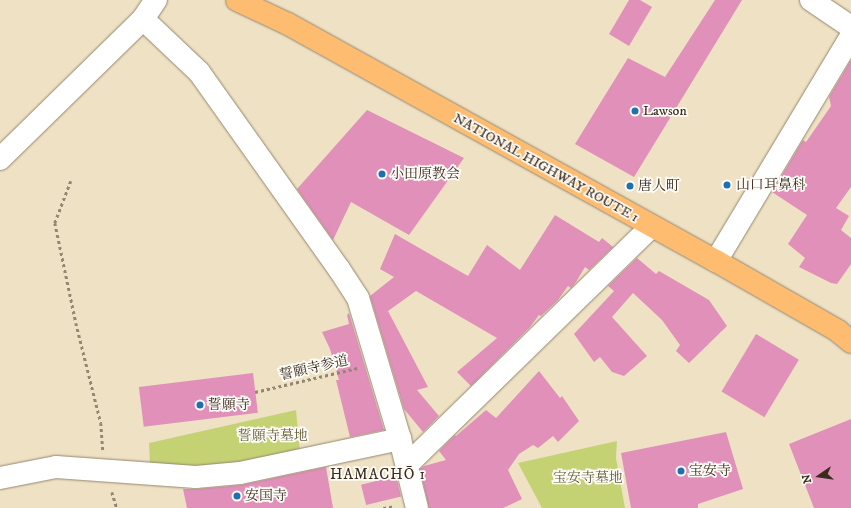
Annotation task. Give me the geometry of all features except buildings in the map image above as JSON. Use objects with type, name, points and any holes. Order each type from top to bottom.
[{"type":"highway","name":"NATIONAL HIGHWAY ROUTE 1","points":[[237,0],[288,24],[716,261],[838,331],[851,342]]},
{"type":"street","points":[[0,159],[143,19],[156,0]]},
{"type":"street","points":[[823,4],[851,27]]},
{"type":"street","points":[[143,19],[199,72],[358,298],[400,439],[417,508]]},
{"type":"street","points":[[716,261],[851,36]]},
{"type":"street","points":[[407,465],[652,226]]},
{"type":"street","points":[[0,478],[56,467],[196,477],[240,473],[400,439]]},
{"type":"path","points":[[71,181],[55,223],[76,323],[101,423],[105,470],[117,508]]},
{"type":"path","name":"誓願寺参道","points":[[255,392],[377,363]]},
{"type":"green space","name":"誓願寺墓地","points":[[296,410],[300,452],[243,463],[195,468],[150,465],[149,443]]},
{"type":"green space","name":"宝安寺墓地","points":[[617,441],[616,458],[625,508],[542,508],[518,463]]},
{"type":"place","name":"Lawson","points":[[635,111]]},
{"type":"place","name":"小田原教会","points":[[382,174]]},
{"type":"place","name":"山口耳鼻科","points":[[727,185]]},
{"type":"place","name":"唐人町","points":[[630,186]]},
{"type":"place","name":"誓願寺","points":[[200,405]]},
{"type":"place","name":"宝安寺","points":[[681,471]]},
{"type":"place","name":"安国寺","points":[[237,496]]},
{"type":"district","name":"HAMACHŌ 1","points":[[378,475]]}]
